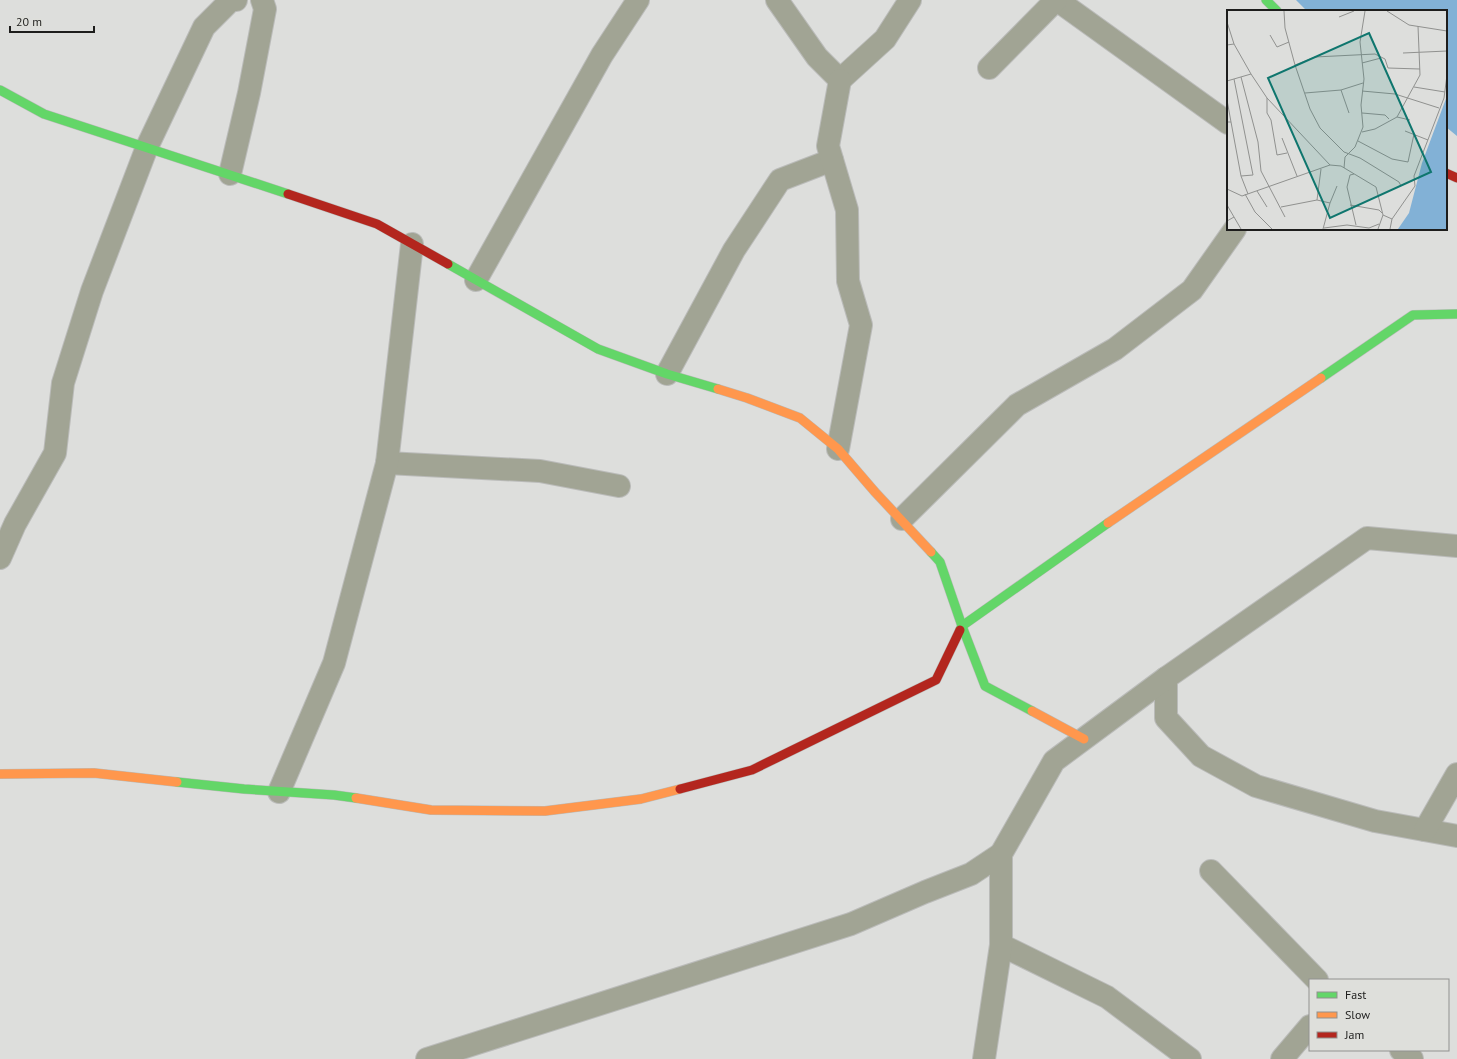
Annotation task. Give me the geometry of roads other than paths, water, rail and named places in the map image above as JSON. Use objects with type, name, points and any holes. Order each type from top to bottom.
[{"type":"street","points":[[0,558],[15,524],[55,453],[62,383],[92,291],[147,147],[204,27],[230,1],[236,0]]},
{"type":"street","points":[[230,174],[249,93],[265,9],[262,0]]},
{"type":"street","points":[[476,280],[602,55],[638,0]]},
{"type":"street","points":[[777,0],[817,57],[840,80]]},
{"type":"street","points":[[838,449],[861,325],[848,281],[848,210],[828,146],[840,80],[885,39],[910,0]]},
{"type":"street","points":[[989,68],[1057,0],[1227,122]]},
{"type":"street","points":[[1266,0],[1276,10]]},
{"type":"street","points":[[0,90],[44,114],[230,174],[377,224],[598,349],[667,374],[747,398],[800,418],[838,449],[875,492],[902,519],[940,562],[985,686],[1084,739]]},
{"type":"street","points":[[667,374],[734,250],[780,180],[832,160]]},
{"type":"street","points":[[1447,173],[1457,178]]},
{"type":"street","points":[[902,519],[1018,405],[1115,349],[1192,290],[1234,230]]},
{"type":"street","points":[[279,792],[334,663],[387,463],[412,244]]},
{"type":"street","points":[[0,774],[94,773],[244,789],[334,795],[431,810],[545,811],[641,799],[752,770],[936,680],[962,626],[1050,563],[1412,315],[1457,314]]},
{"type":"street","points":[[387,463],[540,471],[619,486]]},
{"type":"street","points":[[427,1059],[851,924],[971,874],[1001,854],[1054,762],[1166,678],[1368,538],[1457,546]]},
{"type":"street","points":[[1166,678],[1166,718],[1201,756],[1256,786],[1375,821],[1457,836]]},
{"type":"street","points":[[1425,830],[1457,774]]},
{"type":"street","points":[[984,1059],[1001,946],[1001,854]]},
{"type":"street","points":[[1211,871],[1316,979]]},
{"type":"street","points":[[1001,946],[1107,997],[1190,1059]]},
{"type":"street","points":[[1282,1059],[1309,1027]]},
{"type":"street","points":[[1402,1051],[1412,1059]]},
{"type":"water","points":[[1296,0],[1457,0],[1457,136],[1447,128],[1447,10],[1306,10]]}]
